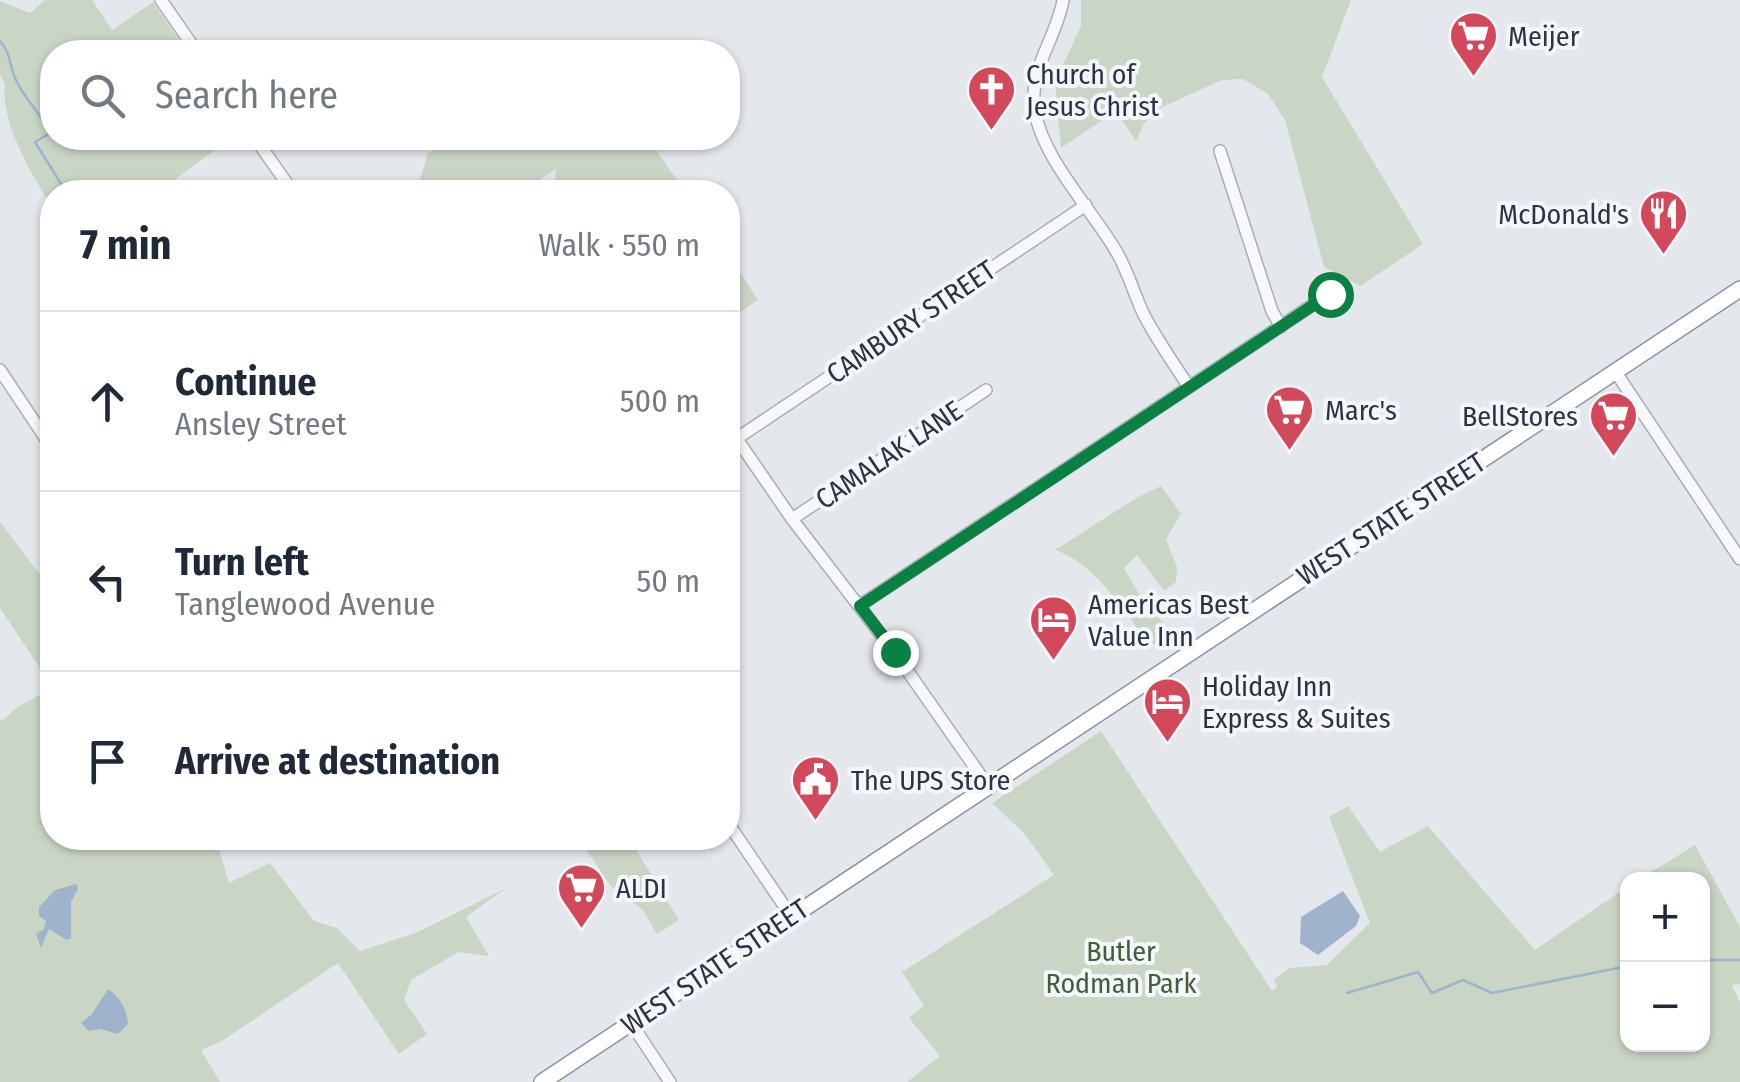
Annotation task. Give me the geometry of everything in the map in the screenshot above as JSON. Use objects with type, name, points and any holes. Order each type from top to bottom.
[{"type":"highway","name":"WEST STATE STREET","points":[[542,1082],[1740,289]]},
{"type":"street","points":[[160,0],[188,40]]},
{"type":"street","points":[[1062,0],[1057,24],[1036,76],[1034,104],[1043,137],[1122,262],[1151,328],[1190,388]]},
{"type":"street","points":[[263,150],[285,180]]},
{"type":"street","points":[[1220,151],[1272,312],[1281,327]]},
{"type":"street","name":"CAMBURY STREET","points":[[740,435],[1086,206]]},
{"type":"street","points":[[860,606],[1330,294]]},
{"type":"street","points":[[0,370],[40,430]]},
{"type":"street","points":[[1615,371],[1740,559]]},
{"type":"street","name":"CAMALAK LANE","points":[[792,519],[986,390]]},
{"type":"street","points":[[740,444],[988,786]]},
{"type":"street","points":[[740,840],[791,916]]},
{"type":"street","points":[[631,1023],[670,1082]]},
{"type":"green space","points":[[45,0],[92,0],[112,30],[153,2],[179,40],[40,40],[40,150],[215,150],[174,180],[40,180],[40,186],[12,131],[5,84],[0,75],[0,1],[30,13]]},
{"type":"green space","points":[[1081,0],[1351,0],[1322,77],[1423,244],[1360,286],[1324,267],[1285,120],[1268,94],[1243,79],[1222,80],[1160,108],[1144,123],[1136,141],[1116,111],[1061,148],[1055,82],[1081,26]]},
{"type":"green space","points":[[656,150],[677,180],[555,180],[556,169],[540,180],[420,180],[428,153]]},
{"type":"green space","points":[[740,272],[758,300],[740,312]]},
{"type":"green space","points":[[1161,486],[1181,514],[1166,539],[1177,567],[1176,582],[1164,591],[1137,555],[1124,568],[1139,594],[1169,630],[1153,645],[1095,576],[1055,550]]},
{"type":"green space","points":[[0,522],[40,575],[40,668],[0,608]]},
{"type":"green space","points":[[40,695],[40,850],[219,850],[229,883],[270,863],[314,921],[337,928],[360,951],[418,932],[506,888],[466,917],[489,956],[458,952],[411,980],[404,1000],[427,1034],[399,1054],[338,963],[222,1041],[201,1050],[220,1082],[0,1082],[0,719]]},
{"type":"green space","name":"Butler Rodman Park","points":[[1101,731],[1272,991],[1277,987],[1274,979],[1290,968],[1327,965],[1370,923],[1329,817],[1348,806],[1380,852],[1428,826],[1535,950],[1620,892],[1620,1052],[1710,1052],[1710,872],[1740,927],[1740,984],[1732,985],[1740,1003],[1740,1082],[907,1082],[940,1056],[909,1018],[924,1006],[902,972],[1054,875],[1024,833],[992,803]]},
{"type":"green space","name":"Butler Rodman Park","points":[[1695,845],[1710,872],[1651,872]]},
{"type":"green space","points":[[586,850],[636,850],[679,920],[657,934],[643,910],[611,886]]},
{"type":"water","points":[[76,884],[78,889],[71,902],[71,938],[67,940],[49,929],[41,948],[36,934],[44,929],[46,921],[39,916],[39,907],[55,890]]},
{"type":"water","points":[[1343,891],[1360,916],[1356,926],[1318,955],[1300,943],[1301,917]]},
{"type":"water","points":[[108,989],[119,999],[128,1024],[118,1034],[100,1029],[89,1031],[81,1023],[92,1014]]},
{"type":"waterway","points":[[0,41],[18,85],[40,116]]},
{"type":"waterway","points":[[40,139],[35,142],[59,180]]},
{"type":"waterway","points":[[1710,960],[1740,960]]},
{"type":"waterway","points":[[1347,993],[1418,972],[1432,993],[1463,980],[1492,993],[1620,968]]},
{"type":"place","name":"Meijer","points":[[1473,78]]},
{"type":"place","name":"Church of Jesus Christ","points":[[991,132]]},
{"type":"place","name":"McDonald's","points":[[1664,256]]},
{"type":"place","name":"Marc's","points":[[1290,452]]},
{"type":"place","name":"BellStores","points":[[1613,458]]},
{"type":"place","name":"Americas Best Value Inn","points":[[1053,662]]},
{"type":"place","name":"Holiday Inn Express & Suites","points":[[1167,744]]},
{"type":"place","name":"The UPS Store","points":[[816,822]]},
{"type":"place","name":"ALDI","points":[[581,930]]},
{"type":"route","points":[[895,652],[860,606],[1330,294]]}]
